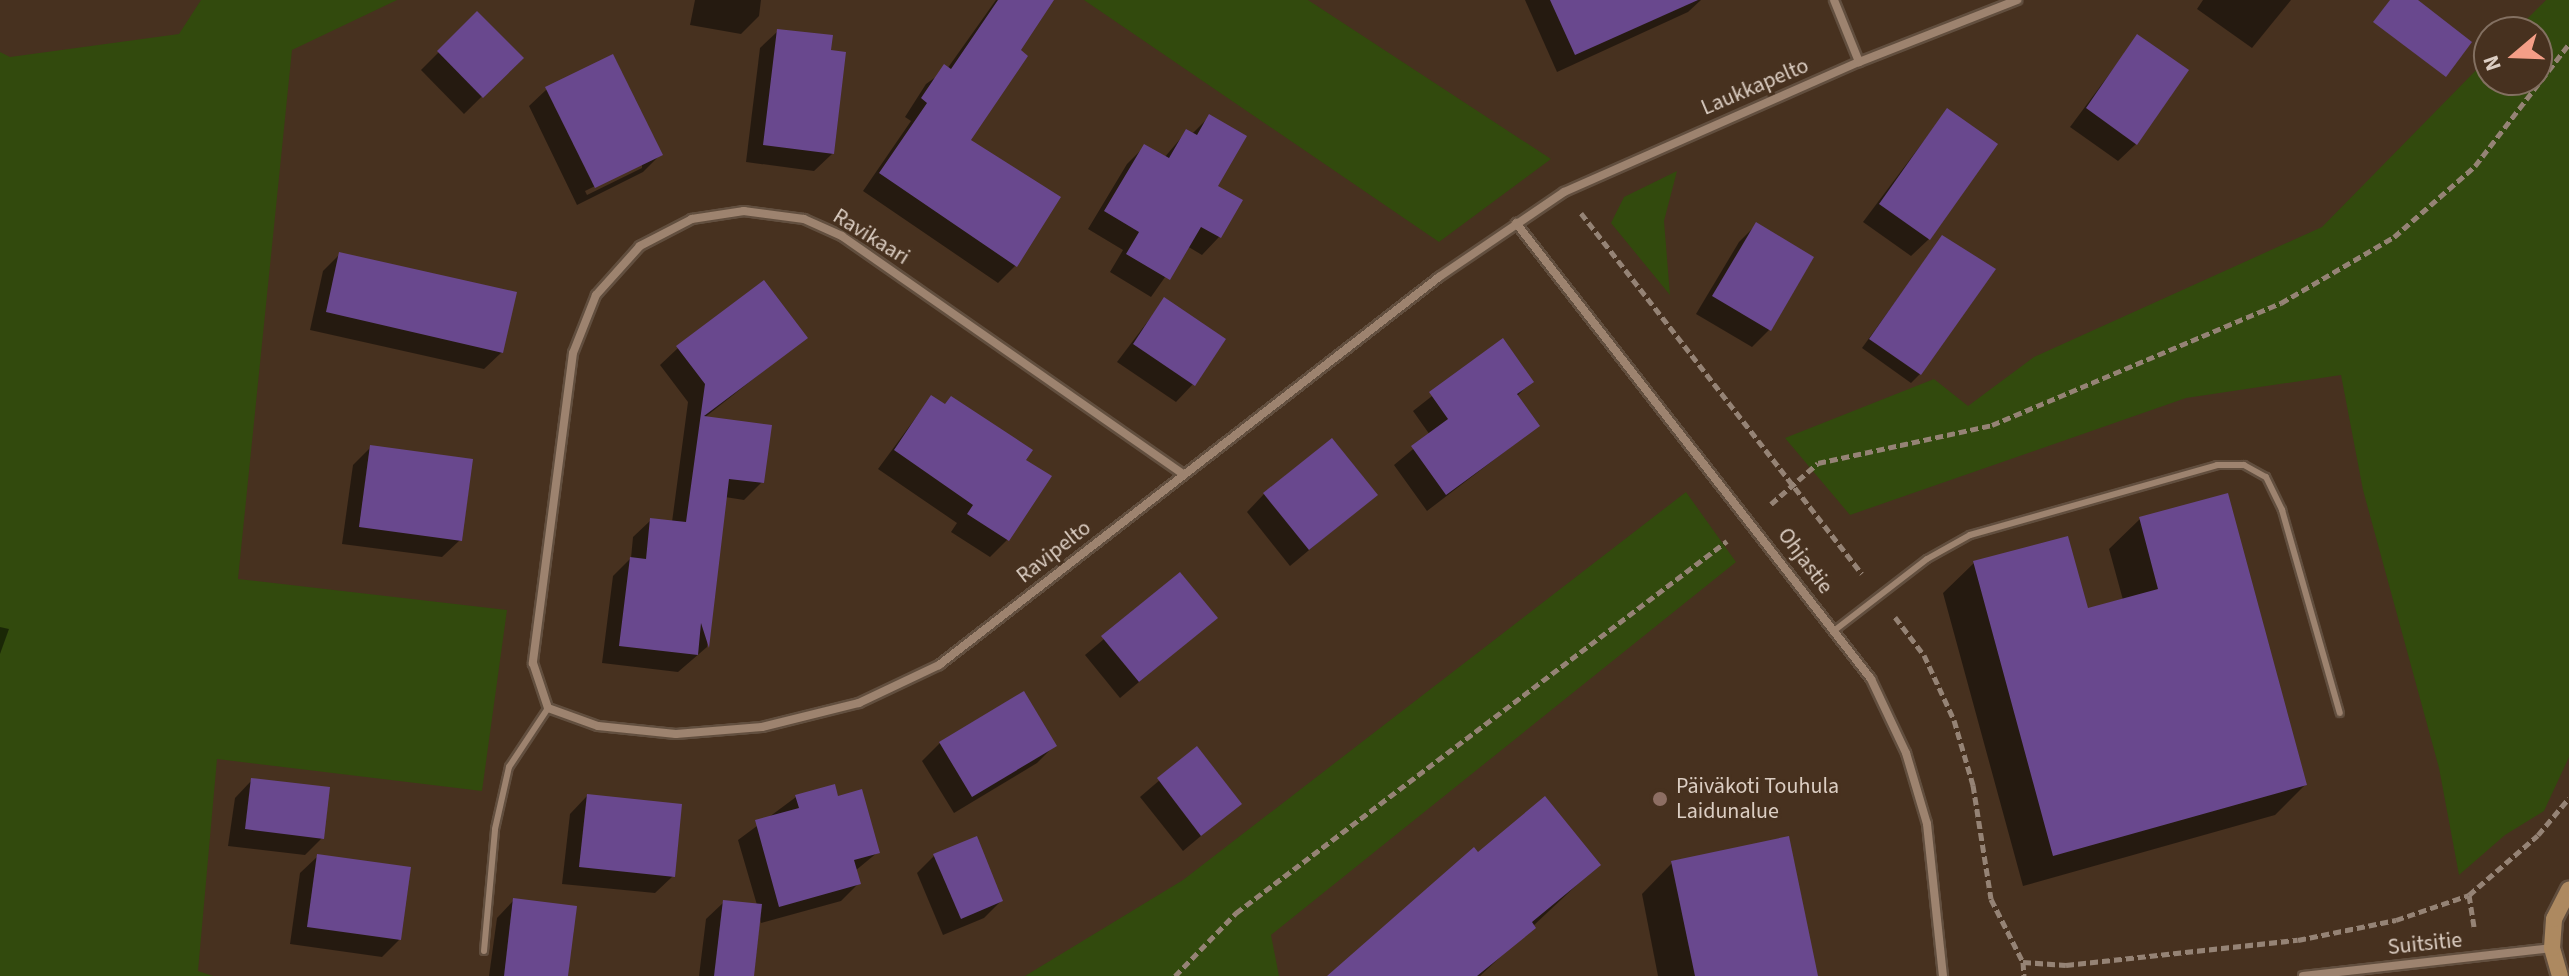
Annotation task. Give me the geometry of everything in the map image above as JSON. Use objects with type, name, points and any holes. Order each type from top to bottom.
[{"type":"street","points":[[1834,0],[1859,62]]},
{"type":"street","name":"Laukkapelto","points":[[1516,223],[1564,192],[1859,62],[2017,0]]},
{"type":"street","name":"Ravikaari","points":[[548,708],[533,663],[573,353],[596,295],[640,246],[692,219],[744,211],[804,219],[842,236],[1183,474]]},
{"type":"street","name":"Ravipelto","points":[[548,708],[598,726],[676,734],[762,727],[859,703],[939,665],[1183,474],[1516,223]]},
{"type":"street","name":"Ohjastie","points":[[1516,223],[1753,522],[1871,679],[1906,753],[1927,824],[1943,976]]},
{"type":"street","points":[[2560,976],[2552,948],[2554,919],[2569,890]]},
{"type":"street","name":"Suitsitie","points":[[2303,976],[2552,948]]},
{"type":"lane","points":[[1835,630],[1878,596],[1970,535],[2217,465],[2244,465],[2266,477],[2282,510],[2340,713]]},
{"type":"lane","points":[[484,951],[495,829],[509,767],[548,708]]},
{"type":"path","points":[[1175,976],[1236,913],[1753,522],[1792,483],[1818,463],[1992,425],[2281,303],[2394,237],[2475,166],[2569,44]]},
{"type":"path","points":[[1564,192],[1924,655],[1954,720],[1973,785],[1991,899],[2023,962],[2024,976]]},
{"type":"path","points":[[2023,962],[2066,965],[2298,940],[2396,920],[2469,895],[2538,835],[2569,798]]},
{"type":"green space","points":[[201,0],[397,0],[292,50],[238,579],[507,610],[482,791],[217,759],[198,971],[213,976],[0,976],[0,52],[10,57],[179,34]]},
{"type":"green space","points":[[1084,0],[1308,0],[1551,159],[1439,242]]},
{"type":"green space","points":[[2546,0],[2569,0],[2569,757],[2544,811],[2505,835],[2459,875],[2439,768],[2363,490],[2341,375],[2186,398],[1850,515],[1785,438],[1934,379],[1968,406],[2034,357],[2322,227],[2473,73],[2473,96],[2553,96],[2553,16],[2530,16]]},
{"type":"green space","points":[[1677,171],[1664,221],[1670,295],[1611,223],[1624,197]]},
{"type":"green space","points":[[1686,492],[1736,562],[1271,935],[1279,976],[1025,976],[1183,880]]},
{"type":"building","points":[[998,0],[1054,0],[1021,50],[1028,56],[971,140],[1061,197],[1017,267],[879,173],[927,103],[921,98],[944,64],[951,69]]},
{"type":"building","points":[[1550,0],[1698,0],[1575,55]]},
{"type":"building","points":[[2390,0],[2418,0],[2472,42],[2446,77],[2373,22]]},
{"type":"building","points":[[477,11],[524,58],[483,98],[437,51]]},
{"type":"building","points":[[777,29],[833,35],[831,50],[846,52],[834,154],[763,145]]},
{"type":"building","points":[[2137,34],[2189,70],[2137,145],[2086,108]]},
{"type":"building","points":[[613,54],[663,155],[595,188],[545,87]]},
{"type":"building","points":[[1947,108],[1998,144],[1930,240],[1879,204]]},
{"type":"building","points":[[1209,114],[1247,136],[1218,186],[1243,200],[1221,238],[1201,227],[1170,280],[1126,254],[1139,232],[1104,211],[1144,144],[1169,158],[1186,129],[1197,135]]},
{"type":"building","points":[[1756,222],[1814,257],[1771,331],[1712,296]]},
{"type":"building","points":[[1942,235],[1996,269],[1921,375],[1869,339]]},
{"type":"building","points":[[339,252],[517,292],[503,353],[326,312]]},
{"type":"building","points":[[764,280],[808,338],[704,416],[772,425],[764,483],[729,479],[709,648],[701,623],[698,655],[619,646],[630,557],[646,559],[650,518],[686,522],[705,384],[676,346]]},
{"type":"building","points":[[1164,297],[1226,339],[1195,386],[1133,344]]},
{"type":"building","points":[[1503,338],[1534,382],[1517,394],[1540,426],[1446,495],[1411,446],[1448,419],[1429,392]]},
{"type":"building","points":[[931,395],[945,404],[951,396],[1033,450],[1026,460],[1052,476],[1009,541],[967,514],[973,505],[894,450]]},
{"type":"building","points":[[1332,438],[1378,495],[1309,550],[1263,493]]},
{"type":"building","points":[[370,445],[473,459],[462,541],[359,527]]},
{"type":"building","points":[[2228,493],[2307,785],[2053,856],[1973,561],[2068,536],[2088,608],[2158,589],[2139,517]]},
{"type":"building","points":[[1180,572],[1218,618],[1139,682],[1101,636]]},
{"type":"building","points":[[1024,691],[1057,746],[972,797],[939,742]]},
{"type":"building","points":[[1197,746],[1242,804],[1201,836],[1157,778]]},
{"type":"building","points":[[251,778],[330,787],[324,839],[245,829]]},
{"type":"building","points":[[835,784],[838,796],[862,789],[880,853],[854,860],[861,884],[779,907],[755,820],[799,808],[795,795]]},
{"type":"building","points":[[587,794],[682,804],[675,877],[579,867]]},
{"type":"building","points":[[1545,796],[1601,865],[1532,922],[1536,928],[1477,976],[1327,976],[1474,847],[1478,852]]},
{"type":"building","points":[[977,836],[1003,901],[961,919],[933,854]]},
{"type":"building","points":[[1789,836],[1818,976],[1695,976],[1671,861]]},
{"type":"building","points":[[317,854],[411,867],[401,940],[307,927]]},
{"type":"building","points":[[513,898],[577,906],[568,976],[504,976]]},
{"type":"building","points":[[723,900],[762,904],[754,976],[714,976]]},
{"type":"place","name":"Päiväkoti Touhula Laidunalue","points":[[1660,799]]}]
